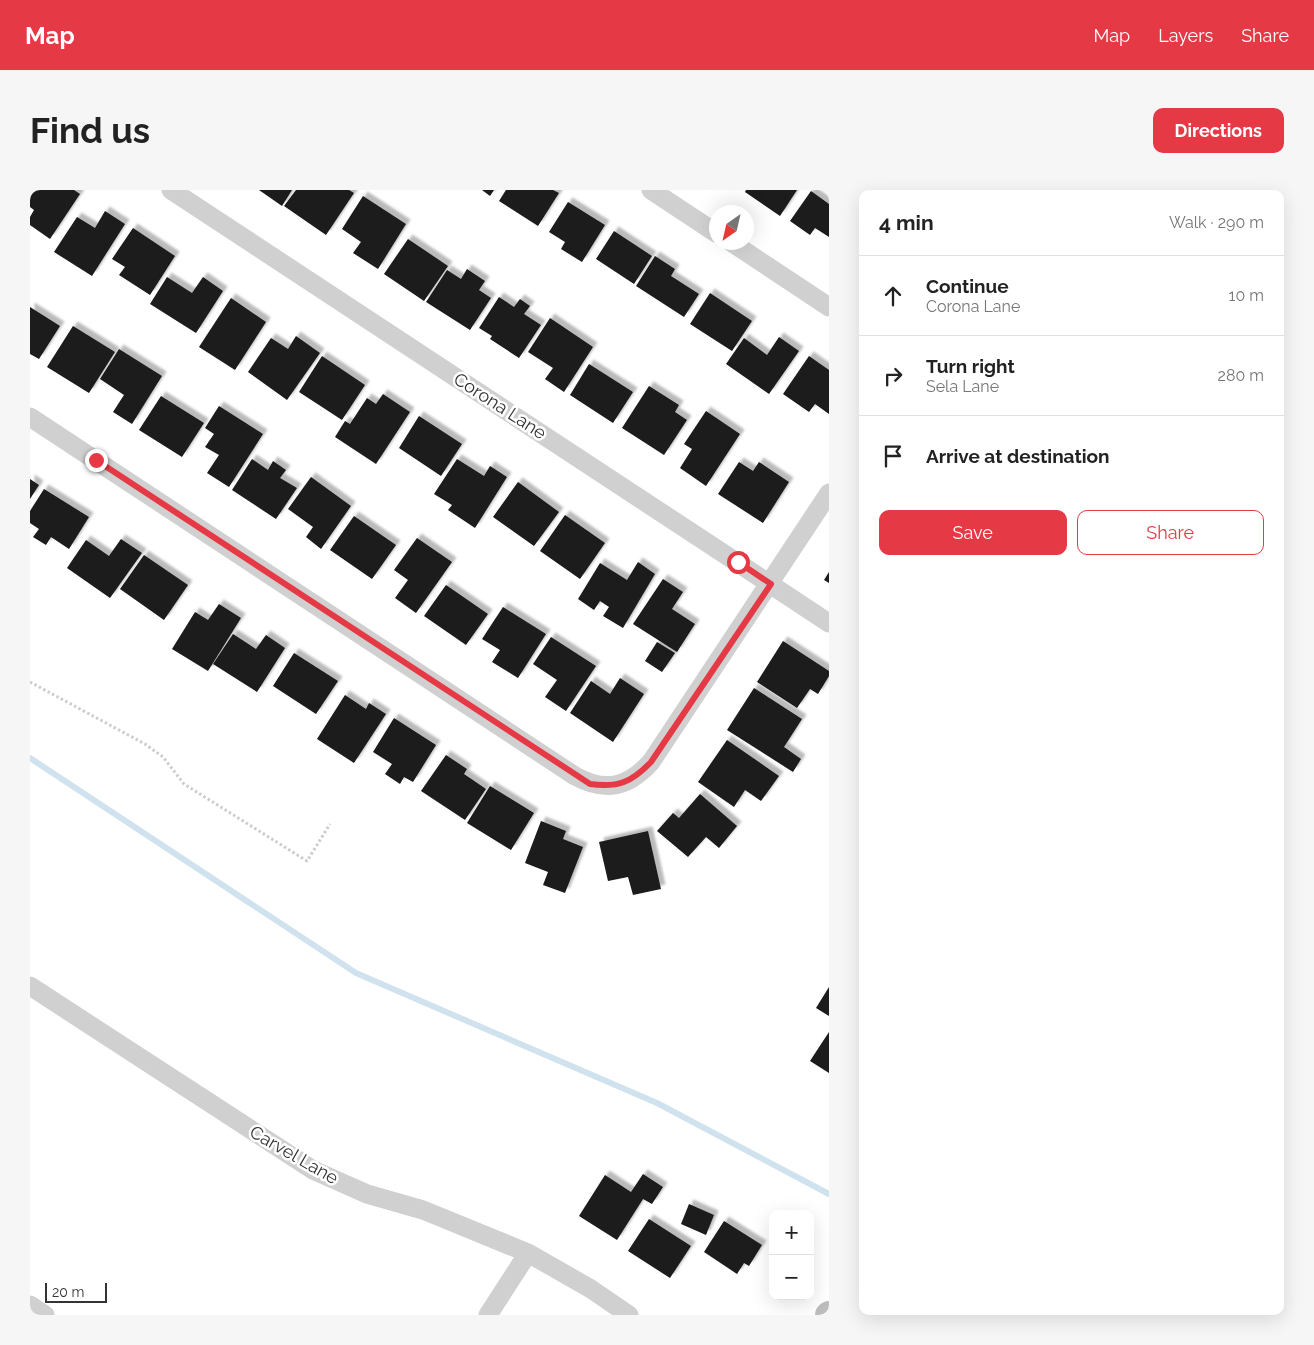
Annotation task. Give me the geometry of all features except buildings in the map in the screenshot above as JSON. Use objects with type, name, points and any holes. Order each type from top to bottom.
[{"type":"street","name":"Corona Lane","points":[[171,190],[829,623]]},
{"type":"street","points":[[651,190],[709,228]]},
{"type":"street","points":[[743,250],[829,307]]},
{"type":"street","points":[[30,417],[590,784],[603,786],[626,782],[639,774],[651,762],[771,584],[829,493]]},
{"type":"street","name":"Carvel Lane","points":[[30,986],[312,1170],[367,1194],[423,1210],[528,1253],[591,1289],[629,1315]]},
{"type":"street","points":[[488,1315],[528,1253]]},
{"type":"street","points":[[30,1305],[45,1315]]},
{"type":"path","points":[[30,682],[145,744],[162,757],[184,784],[307,861],[330,824]]},
{"type":"waterway","points":[[30,758],[356,973],[657,1103],[829,1194]]},
{"type":"route","points":[[96,460],[575,776],[590,784],[603,786],[626,782],[639,774],[651,762],[771,584],[738,562]]}]
